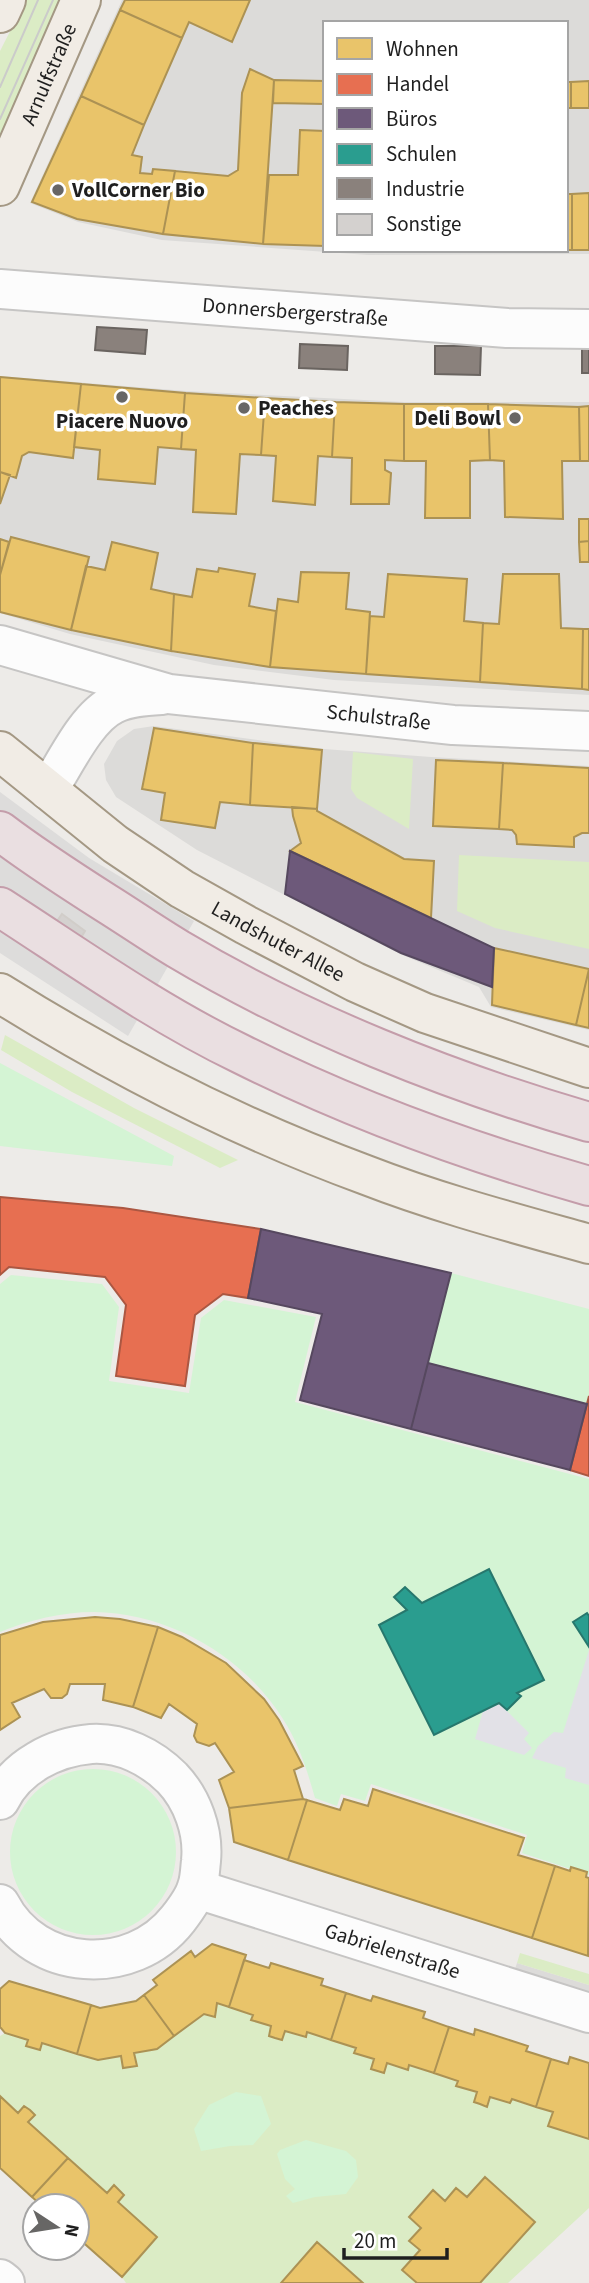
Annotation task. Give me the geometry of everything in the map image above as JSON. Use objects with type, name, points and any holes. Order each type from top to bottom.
[{"type":"highway","points":[[0,831],[32,855],[178,949],[269,998],[374,1046],[473,1085],[589,1122]]},
{"type":"highway","points":[[0,907],[147,1003],[239,1054],[345,1103],[453,1144],[589,1186]]},
{"type":"main road","points":[[0,13],[6,0]]},
{"type":"main road","name":"Arnulfstraße","points":[[0,186],[81,0]]},
{"type":"main road","name":"Landshuter Allee","points":[[0,751],[115,844],[182,889],[246,925],[355,982],[425,1013],[589,1068]]},
{"type":"main road","points":[[0,993],[138,1072],[281,1142],[432,1198],[589,1244]]},
{"type":"street","name":"Donnersbergerstraße","points":[[0,289],[507,328],[589,329]]},
{"type":"street","name":"Schulstraße","points":[[0,645],[169,694],[453,724],[589,731]]},
{"type":"street","name":"Schulstraße","points":[[48,790],[93,720],[113,704],[138,697],[169,694]]},
{"type":"street","points":[[0,1800],[24,1770],[48,1754],[76,1745],[118,1747],[143,1756],[163,1769],[179,1786],[193,1810],[200,1831],[202,1851],[197,1889],[185,1910],[170,1930],[132,1954],[95,1961],[70,1958],[48,1951],[29,1939],[6,1916],[0,1904]]},
{"type":"street","name":"Gabrielenstraße","points":[[197,1889],[589,2013]]},
{"type":"street","points":[[0,2279],[5,2283]]},
{"type":"shaded area","points":[[122,0],[589,0],[589,254],[368,255],[327,252],[568,252],[568,21],[323,21],[323,252],[162,240],[78,222],[30,203]]},
{"type":"shaded area","points":[[0,376],[186,391],[404,402],[589,402],[589,695],[334,680],[214,665],[70,634],[0,613]]},
{"type":"shaded area","points":[[154,726],[324,749],[589,766],[589,1030],[491,1007],[479,987],[400,954],[197,850],[116,797],[106,780],[104,764],[117,741],[134,729]]},
{"type":"shaded area","points":[[589,1650],[589,1785],[565,1778],[566,1768],[532,1758],[538,1746],[554,1732],[563,1733]]},
{"type":"shaded area","points":[[499,1703],[529,1733],[524,1739],[532,1748],[524,1755],[475,1739],[483,1711]]},
{"type":"shaded area","points":[[517,1963],[589,1985],[589,1997],[513,1975]]},
{"type":"green space","points":[[26,0],[63,0],[0,143],[0,51]]},
{"type":"green space","points":[[353,752],[413,759],[409,829],[357,798],[351,789]]},
{"type":"green space","points":[[459,855],[589,862],[589,949],[495,928],[457,911]]},
{"type":"green space","points":[[5,1035],[134,1108],[238,1160],[220,1168],[72,1092],[1,1050]]},
{"type":"green space","points":[[0,1063],[174,1156],[172,1166],[0,1146]]},
{"type":"green space","points":[[451,1273],[589,1309],[587,1404],[428,1363]]},
{"type":"green space","points":[[11,1275],[102,1284],[119,1307],[109,1381],[189,1393],[201,1318],[224,1300],[316,1317],[295,1402],[589,1479],[589,1875],[522,1853],[527,1835],[371,1784],[365,1801],[341,1794],[337,1806],[315,1798],[294,1738],[267,1696],[226,1658],[202,1642],[176,1630],[150,1620],[94,1612],[46,1618],[0,1632],[0,1284]]},
{"type":"green space","points":[[93,1769],[125,1776],[139,1783],[151,1794],[162,1806],[169,1820],[176,1852],[169,1884],[162,1898],[151,1910],[139,1921],[125,1928],[93,1935],[61,1928],[47,1921],[35,1910],[24,1898],[17,1884],[10,1852],[17,1820],[24,1806],[35,1794],[47,1783],[61,1776]]},
{"type":"green space","points":[[520,1953],[589,1974],[589,1985],[517,1963]]},
{"type":"green space","points":[[217,2003],[253,2015],[252,2020],[271,2026],[269,2036],[282,2040],[285,2031],[305,2037],[307,2032],[356,2048],[354,2053],[374,2059],[371,2069],[384,2073],[387,2063],[407,2070],[409,2065],[458,2081],[457,2086],[477,2092],[474,2102],[487,2106],[490,2097],[510,2103],[512,2099],[553,2112],[548,2126],[589,2139],[589,2208],[508,2283],[480,2283],[535,2222],[467,2197],[456,2188],[445,2201],[433,2191],[409,2217],[421,2228],[409,2241],[420,2250],[403,2270],[417,2283],[363,2283],[317,2242],[281,2283],[126,2283],[122,2277],[157,2237],[118,2202],[124,2195],[114,2186],[107,2193],[28,2122],[34,2115],[24,2106],[18,2113],[0,2096],[0,2036],[5,2033],[28,2040],[27,2046],[39,2050],[42,2043],[98,2060],[121,2056],[123,2068],[137,2066],[134,2053],[157,2049],[204,2014],[215,2016]]},
{"type":"green space","points":[[236,2092],[261,2096],[271,2124],[253,2145],[201,2151],[194,2129],[209,2105]]},
{"type":"green space","points":[[306,2140],[346,2151],[356,2160],[358,2177],[346,2194],[315,2197],[293,2203],[286,2196],[295,2189],[285,2179],[277,2154],[280,2150]]},
{"type":"pier","points":[[0,792],[89,858],[194,921],[128,1036],[0,953]]},
{"type":"building: Wohnen","points":[[125,0],[250,0],[232,42],[189,22],[182,38],[120,10]]},
{"type":"building: Wohnen","points":[[120,10],[182,38],[144,125],[81,96]]},
{"type":"building: Wohnen","points":[[250,69],[274,80],[263,244],[163,234],[175,171],[228,176],[238,170],[242,93]]},
{"type":"building: Wohnen","points":[[274,80],[323,81],[323,104],[273,103]]},
{"type":"building: Wohnen","points":[[589,81],[589,108],[571,108],[571,82]]},
{"type":"building: Wohnen","points":[[568,82],[571,82],[571,108],[568,108]]},
{"type":"building: Wohnen","points":[[81,96],[144,125],[132,155],[142,157],[140,173],[152,174],[153,169],[175,171],[163,234],[77,219],[32,202]]},
{"type":"building: Wohnen","points":[[300,130],[323,131],[323,246],[263,244],[269,175],[298,175]]},
{"type":"building: Wohnen","points":[[589,193],[589,250],[572,250],[572,194]]},
{"type":"building: Wohnen","points":[[568,194],[572,194],[572,250],[568,250]]},
{"type":"building: Wohnen","points":[[0,377],[81,384],[73,458],[29,452],[22,456],[16,478],[0,472]]},
{"type":"building: Wohnen","points":[[81,384],[185,393],[181,449],[158,447],[155,484],[98,479],[100,450],[74,447]]},
{"type":"building: Wohnen","points":[[185,393],[265,398],[261,455],[240,454],[236,514],[193,512],[196,450],[181,449]]},
{"type":"building: Wohnen","points":[[265,398],[335,402],[332,457],[318,456],[315,505],[273,501],[276,456],[261,455]]},
{"type":"building: Wohnen","points":[[335,402],[404,404],[404,461],[385,460],[385,470],[391,473],[389,504],[351,504],[352,458],[332,457]]},
{"type":"building: Wohnen","points":[[404,404],[488,404],[490,460],[470,461],[470,518],[425,518],[426,461],[404,461]]},
{"type":"building: Wohnen","points":[[488,404],[579,407],[580,461],[562,461],[563,519],[505,517],[504,461],[490,460]]},
{"type":"building: Wohnen","points":[[589,406],[589,461],[580,461],[579,407]]},
{"type":"building: Wohnen","points":[[0,472],[10,475],[0,504]]},
{"type":"building: Wohnen","points":[[579,519],[589,519],[589,541],[579,542]]},
{"type":"building: Wohnen","points":[[11,537],[89,557],[71,630],[0,612],[0,575]]},
{"type":"building: Wohnen","points":[[0,539],[9,542],[0,575]]},
{"type":"building: Wohnen","points":[[589,541],[589,562],[580,562],[579,542]]},
{"type":"building: Wohnen","points":[[112,542],[158,553],[151,589],[174,594],[171,651],[71,630],[86,566],[105,570]]},
{"type":"building: Wohnen","points":[[219,568],[255,574],[249,606],[276,611],[270,667],[171,651],[174,594],[192,597],[197,569],[218,572]]},
{"type":"building: Wohnen","points":[[301,572],[349,573],[346,609],[370,612],[366,674],[270,667],[278,599],[298,602]]},
{"type":"building: Wohnen","points":[[388,574],[467,579],[464,621],[483,623],[480,682],[366,674],[370,616],[384,617]]},
{"type":"building: Wohnen","points":[[503,574],[559,574],[561,628],[583,629],[582,689],[480,682],[483,623],[499,624]]},
{"type":"building: Wohnen","points":[[583,629],[589,629],[589,690],[582,689]]},
{"type":"building: Wohnen","points":[[154,728],[253,743],[250,805],[220,802],[215,828],[161,820],[165,793],[142,789]]},
{"type":"building: Wohnen","points":[[253,743],[322,750],[317,809],[250,805]]},
{"type":"building: Wohnen","points":[[436,760],[503,763],[499,829],[433,826]]},
{"type":"building: Wohnen","points":[[503,763],[589,768],[589,833],[574,837],[574,847],[517,844],[512,830],[499,829]]},
{"type":"building: Wohnen","points":[[292,807],[317,809],[404,859],[434,861],[431,918],[290,851],[301,843]]},
{"type":"building: Wohnen","points":[[494,948],[589,969],[576,1025],[492,1005]]},
{"type":"building: Wohnen","points":[[589,969],[589,1028],[576,1025]]},
{"type":"building: Wohnen","points":[[95,1617],[158,1627],[133,1707],[103,1700],[105,1684],[70,1684],[67,1694],[62,1698],[51,1698],[44,1689],[12,1703],[20,1717],[0,1730],[0,1635],[43,1622]]},
{"type":"building: Wohnen","points":[[158,1627],[182,1637],[226,1663],[264,1699],[279,1720],[303,1766],[294,1770],[303,1799],[229,1808],[219,1780],[234,1772],[215,1743],[209,1746],[197,1742],[194,1736],[197,1724],[169,1704],[161,1718],[133,1707]]},
{"type":"building: Wohnen","points":[[373,1789],[524,1838],[518,1855],[555,1866],[532,1938],[288,1860],[307,1800],[340,1810],[344,1799],[368,1806]]},
{"type":"building: Wohnen","points":[[307,1800],[288,1860],[234,1842],[229,1808]]},
{"type":"building: Wohnen","points":[[555,1866],[570,1871],[571,1867],[587,1872],[588,1956],[532,1938]]},
{"type":"building: Wohnen","points":[[212,1944],[246,1955],[229,2007],[217,2003],[215,2017],[204,2014],[174,2036],[144,1995],[157,1985],[153,1980],[191,1951],[195,1957]]},
{"type":"building: Wohnen","points":[[244,1960],[269,1968],[271,1963],[323,1979],[321,1985],[346,1993],[331,2040],[307,2032],[306,2037],[285,2031],[282,2040],[275,2038],[269,2036],[271,2026],[251,2020],[253,2015],[229,2007]]},
{"type":"building: Wohnen","points":[[9,1981],[91,2005],[77,2054],[42,2043],[40,2050],[26,2046],[28,2040],[5,2033],[0,2027],[0,1989]]},
{"type":"building: Wohnen","points":[[346,1993],[371,2001],[373,1996],[425,2012],[423,2018],[449,2027],[434,2073],[409,2065],[408,2070],[387,2063],[384,2073],[371,2069],[374,2059],[354,2053],[356,2048],[331,2040]]},
{"type":"building: Wohnen","points":[[144,1995],[174,2036],[157,2049],[134,2053],[137,2066],[123,2068],[121,2056],[98,2060],[77,2054],[91,2005],[100,2008],[136,2001]]},
{"type":"building: Wohnen","points":[[449,2027],[474,2035],[475,2029],[528,2046],[526,2051],[551,2059],[536,2107],[512,2099],[510,2103],[490,2097],[487,2107],[474,2102],[477,2092],[456,2086],[458,2081],[434,2073]]},
{"type":"building: Wohnen","points":[[570,2057],[589,2063],[589,2139],[548,2126],[553,2112],[536,2107],[551,2059],[568,2064]]},
{"type":"building: Wohnen","points":[[0,2096],[18,2113],[24,2106],[30,2110],[35,2115],[28,2122],[68,2158],[37,2192],[26,2192],[0,2168]]},
{"type":"building: Wohnen","points":[[68,2158],[107,2193],[114,2185],[124,2195],[118,2202],[157,2237],[122,2277],[91,2249],[91,2192],[37,2192]]},
{"type":"building: Wohnen","points":[[485,2177],[535,2222],[480,2283],[417,2283],[402,2270],[420,2250],[409,2241],[421,2228],[409,2217],[433,2190],[445,2201],[456,2188],[467,2197]]},
{"type":"building: Wohnen","points":[[317,2242],[363,2283],[281,2283]]},
{"type":"building: Handel","points":[[0,1197],[123,1208],[261,1229],[248,1298],[223,1294],[195,1315],[185,1386],[116,1376],[126,1305],[105,1277],[9,1267],[0,1275]]},
{"type":"building: Handel","points":[[589,1396],[589,1476],[570,1470]]},
{"type":"building: Büros","points":[[290,851],[494,948],[492,987],[401,953],[285,894]]},
{"type":"building: Büros","points":[[261,1229],[451,1273],[411,1429],[300,1400],[322,1314],[248,1298]]},
{"type":"building: Büros","points":[[428,1363],[587,1404],[570,1470],[411,1429]]},
{"type":"building: Schulen","points":[[489,1569],[544,1680],[517,1693],[521,1696],[507,1710],[499,1703],[434,1735],[379,1625],[407,1610],[394,1597],[405,1587],[422,1603]]},
{"type":"building: Schulen","points":[[587,1613],[589,1616],[589,1647],[573,1622]]},
{"type":"building: Industrie","points":[[97,327],[147,330],[145,354],[95,350]]},
{"type":"building: Industrie","points":[[300,344],[348,346],[347,370],[299,368]]},
{"type":"building: Industrie","points":[[435,346],[481,346],[480,375],[435,374]]},
{"type":"building: Industrie","points":[[582,346],[589,346],[589,373],[582,373]]},
{"type":"building: Sonstige","points":[[62,914],[85,931],[77,944],[53,927]]},
{"type":"tram line","points":[[0,87],[38,0]]},
{"type":"tram line","points":[[0,119],[53,0]]},
{"type":"place","name":"VollCorner Bio","points":[[58,190]]},
{"type":"place","name":"Piacere Nuovo","points":[[122,397]]},
{"type":"place","name":"Peaches","points":[[244,408]]},
{"type":"place","name":"Deli Bowl","points":[[515,418]]}]
